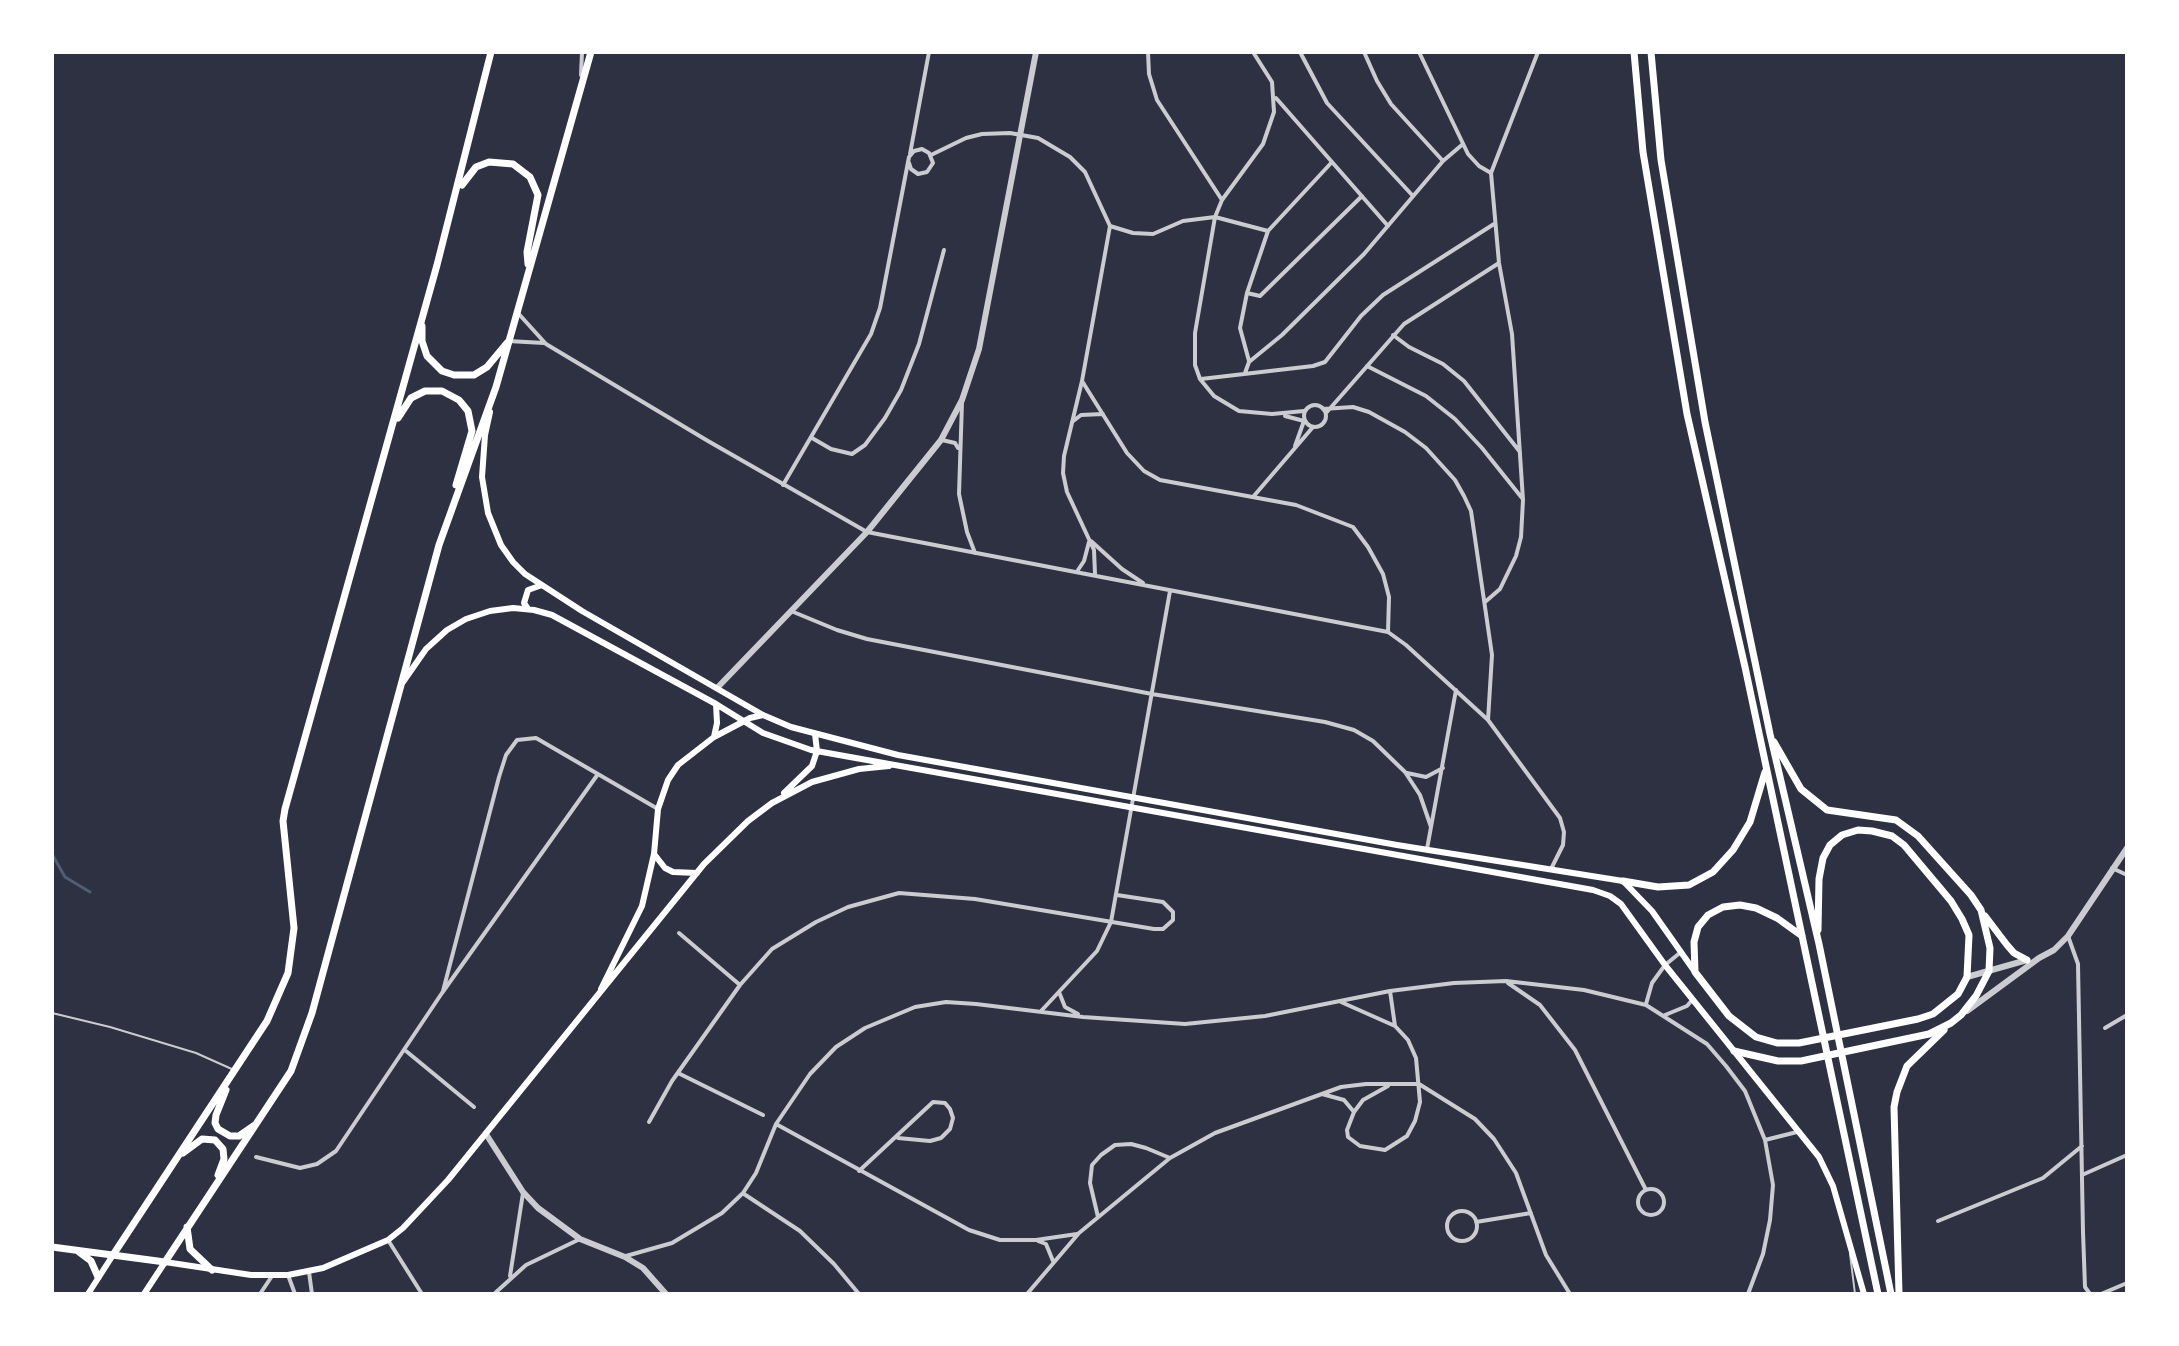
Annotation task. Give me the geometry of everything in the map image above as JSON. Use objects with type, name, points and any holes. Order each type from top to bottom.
[{"type":"main road","points":[[88,1294],[276,1006],[288,973],[294,928],[284,832],[285,809],[454,203],[491,52]]},
{"type":"main road","points":[[591,52],[508,341],[484,449],[482,477],[488,513],[501,545],[513,562],[542,585],[763,715],[815,734],[898,755],[1426,850],[1552,867],[1658,887],[1689,885],[1713,872],[1733,850],[1750,822],[1766,770]]},
{"type":"main road","points":[[1634,52],[1643,152],[1687,414],[1745,667],[1878,1294]]},
{"type":"main road","points":[[1651,52],[1661,160],[1695,364],[1770,734],[1819,944],[1891,1294]]},
{"type":"main road","points":[[454,203],[465,178],[476,167],[489,162],[502,162],[524,171],[536,186],[538,195],[527,252],[528,270]]},
{"type":"main road","points":[[422,316],[422,341],[427,356],[442,371],[454,375],[474,375],[487,367],[508,341]]},
{"type":"main road","points":[[439,545],[496,387]]},
{"type":"main road","points":[[144,1294],[259,1122],[291,1071],[305,1039],[470,440],[472,423],[468,411],[451,394],[425,391],[405,405],[391,434]]},
{"type":"main road","points":[[528,609],[524,603],[528,590],[542,585]]},
{"type":"main road","points":[[403,682],[426,649],[447,630],[490,611],[528,609],[552,615],[787,743],[817,751],[1593,890],[1610,896],[1621,904],[1665,965],[1819,1157],[1833,1186],[1864,1294]]},
{"type":"main road","points":[[714,737],[716,704]]},
{"type":"main road","points":[[593,1004],[642,906],[654,854],[658,809],[668,780],[678,765],[714,737],[763,715]]},
{"type":"main road","points":[[52,1247],[272,1276],[309,1272],[388,1240],[448,1180],[697,873],[748,821],[804,776],[812,766],[817,751],[815,734]]},
{"type":"main road","points":[[1770,734],[1801,789],[1827,810],[1881,817],[1906,825],[1971,895],[2014,953],[2027,960]]},
{"type":"main road","points":[[772,803],[812,782],[859,769],[902,765]]},
{"type":"main road","points":[[1623,881],[1652,911],[1729,1016],[1756,1037],[1777,1043],[1799,1043],[1933,1014],[1958,994],[1967,977],[1969,935],[1951,901],[1904,845],[1892,836],[1872,831],[1858,830],[1842,835],[1830,845],[1823,858],[1819,879],[1819,944]]},
{"type":"main road","points":[[654,854],[665,868],[673,872],[697,873]]},
{"type":"main road","points":[[1695,972],[1694,942],[1698,927],[1708,915],[1723,907],[1740,905],[1756,908],[1802,936]]},
{"type":"main road","points":[[1899,1294],[1894,1107],[1897,1092],[1907,1066],[1961,1015],[1976,996],[1989,971],[1990,948],[1981,910]]},
{"type":"main road","points":[[1734,1051],[1778,1061],[1801,1061],[1929,1034],[1951,1023]]},
{"type":"main road","points":[[234,1072],[215,1123],[218,1129],[230,1136],[239,1136],[259,1122]]},
{"type":"main road","points":[[176,1159],[202,1139],[211,1139],[220,1144],[224,1159],[208,1195]]},
{"type":"main road","points":[[187,1227],[190,1249],[212,1270]]},
{"type":"main road","points":[[77,1251],[91,1261],[98,1277]]},
{"type":"street","points":[[578,98],[582,52]]},
{"type":"street","points":[[783,485],[861,355],[880,308],[929,52]]},
{"type":"street","points":[[717,688],[867,532],[941,440],[962,400],[979,349],[1036,52]]},
{"type":"street","points":[[1148,52],[1149,74],[1157,100],[1222,200]]},
{"type":"street","points":[[1253,52],[1272,82],[1274,112],[1263,144],[1222,200],[1215,217],[1195,333],[1195,365],[1200,379],[1214,396],[1239,411],[1279,414],[1304,411],[1313,404],[1324,411]]},
{"type":"street","points":[[1300,52],[1327,103],[1413,196]]},
{"type":"street","points":[[1364,52],[1391,104],[1443,161]]},
{"type":"street","points":[[1419,52],[1463,144],[1479,166],[1491,173]]},
{"type":"street","points":[[1485,602],[1500,589],[1516,556],[1521,537],[1523,500],[1512,334],[1499,263],[1491,173],[1538,52]]},
{"type":"street","points":[[1274,97],[1388,226]]},
{"type":"street","points":[[931,155],[982,134],[1021,134],[1055,146],[1085,172],[1110,226],[1063,473],[1067,492],[1089,539],[1096,562],[1095,575]]},
{"type":"street","points":[[1245,373],[1249,362],[1282,335],[1364,254],[1443,161],[1463,144]]},
{"type":"street","points":[[918,150],[926,151],[931,155],[932,167],[923,174],[915,172],[909,160],[918,150]]},
{"type":"street","points":[[1249,362],[1240,328],[1247,293],[1268,231],[1332,162]]},
{"type":"street","points":[[1247,293],[1260,296],[1362,196]]},
{"type":"street","points":[[1110,226],[1144,235],[1170,229],[1183,221],[1215,217],[1268,231]]},
{"type":"street","points":[[1200,379],[1325,362],[1361,316],[1383,295],[1494,224]]},
{"type":"street","points":[[812,438],[831,449],[852,454],[865,445],[885,418],[901,390],[919,344],[944,250]]},
{"type":"street","points":[[1324,411],[1330,408],[1393,335],[1419,313],[1499,263]]},
{"type":"street","points":[[517,311],[546,344],[867,532],[1388,632],[1488,720],[1560,818],[1564,832],[1563,845],[1552,867]]},
{"type":"street","points":[[1393,335],[1443,364],[1464,381],[1521,454]]},
{"type":"street","points":[[508,341],[546,344]]},
{"type":"street","points":[[1367,366],[1426,396],[1455,419],[1523,500]]},
{"type":"street","points":[[1082,381],[1127,453],[1144,471],[1160,480],[1296,505],[1353,527],[1383,574],[1389,597],[1388,632]]},
{"type":"street","points":[[962,400],[962,511],[975,553]]},
{"type":"street","points":[[1330,408],[1361,410],[1405,432],[1426,448],[1455,480],[1471,511],[1492,655],[1488,720]]},
{"type":"street","points":[[1294,449],[1304,421],[1304,411]]},
{"type":"street","points":[[1253,497],[1313,427],[1323,424],[1324,411]]},
{"type":"street","points":[[1071,423],[1081,415],[1103,414]]},
{"type":"street","points":[[1279,414],[1313,427]]},
{"type":"street","points":[[941,440],[955,443],[960,450]]},
{"type":"street","points":[[1077,572],[1084,561],[1089,539]]},
{"type":"street","points":[[1089,539],[1122,569],[1147,586]]},
{"type":"street","points":[[1040,1012],[1097,951],[1111,922],[1170,591]]},
{"type":"street","points":[[791,611],[867,639],[1152,694],[1325,722],[1354,730],[1373,741],[1405,772],[1420,795],[1431,827]]},
{"type":"street","points":[[1426,850],[1456,690]]},
{"type":"street","points":[[442,993],[506,755],[517,740],[536,738],[658,809]]},
{"type":"street","points":[[1405,772],[1426,777],[1444,767]]},
{"type":"street","points":[[256,1157],[300,1168],[317,1164],[336,1151],[406,1051],[442,993],[598,774]]},
{"type":"street","points":[[1961,1015],[2054,950],[2068,936],[2127,848]]},
{"type":"street","points":[[2112,868],[2127,875]]},
{"type":"street","points":[[649,1122],[678,1073],[740,985],[772,949],[816,922],[848,907],[899,893],[949,896],[1163,929],[1173,920],[1173,912],[1163,902],[1117,895]]},
{"type":"street","points":[[679,933],[740,985]]},
{"type":"street","points":[[2068,936],[2078,964],[2085,1287],[2089,1294]]},
{"type":"street","points":[[1646,1005],[1652,983],[1665,965],[1681,952]]},
{"type":"street","points":[[1967,977],[2039,958]]},
{"type":"street","points":[[1506,981],[1540,1005],[1575,1050],[1646,1190]]},
{"type":"street","points":[[625,1257],[672,1243],[722,1213],[743,1193],[756,1173],[776,1124],[810,1074],[836,1047],[865,1028],[915,1007],[946,1002],[1185,1024],[1265,1016],[1390,991],[1454,983],[1506,981],[1584,990],[1646,1005],[1707,1044],[1726,1066],[1745,1091],[1765,1140],[1773,1185],[1763,1254],[1748,1294]]},
{"type":"street","points":[[1390,991],[1395,1026]]},
{"type":"street","points":[[1059,992],[1065,1007],[1083,1017]]},
{"type":"street","points":[[1665,1015],[1687,1006],[1693,999]]},
{"type":"street","points":[[1050,1001],[1058,1014]]},
{"type":"street","points":[[1340,1001],[1395,1026],[1408,1040],[1416,1058],[1420,1102],[1407,1136],[1385,1150],[1360,1146],[1348,1137],[1347,1130],[1354,1112],[1363,1100],[1390,1085]]},
{"type":"street","points":[[2105,1028],[2127,1015]]},
{"type":"street","points":[[406,1051],[474,1107]]},
{"type":"street","points":[[678,1073],[763,1115]]},
{"type":"street","points":[[1027,1294],[1079,1233],[1170,1158],[1215,1133],[1351,1085],[1419,1084],[1475,1119],[1494,1139],[1516,1173],[1546,1255],[1570,1294]]},
{"type":"street","points":[[1319,1094],[1344,1100],[1354,1112]]},
{"type":"street","points":[[859,1171],[898,1138],[933,1102],[945,1103],[950,1109],[953,1118],[950,1129],[941,1138],[930,1141],[898,1138]]},
{"type":"street","points":[[776,1124],[969,1230],[1000,1240],[1036,1240],[1079,1233]]},
{"type":"street","points":[[1765,1140],[1799,1132]]},
{"type":"street","points":[[486,1134],[523,1192],[549,1217],[580,1239],[625,1257],[656,1279],[666,1294]]},
{"type":"street","points":[[1098,1217],[1090,1183],[1092,1165],[1101,1155],[1115,1145],[1131,1144],[1170,1158]]},
{"type":"street","points":[[1938,1221],[2043,1178],[2082,1146]]},
{"type":"street","points":[[2082,1175],[2127,1155]]},
{"type":"street","points":[[1654,1189],[1663,1196],[1663,1208],[1657,1213],[1648,1214],[1641,1209],[1640,1197],[1646,1190],[1654,1189]]},
{"type":"street","points":[[510,1278],[523,1192]]},
{"type":"street","points":[[743,1193],[800,1231],[859,1294]]},
{"type":"street","points":[[1458,1211],[1471,1214],[1476,1222],[1472,1236],[1463,1241],[1453,1238],[1447,1229],[1448,1220],[1458,1211]]},
{"type":"street","points":[[1476,1222],[1531,1213]]},
{"type":"street","points":[[493,1294],[526,1265],[580,1239]]},
{"type":"street","points":[[388,1240],[422,1294]]},
{"type":"street","points":[[1036,1240],[1046,1244],[1053,1262]]},
{"type":"street","points":[[309,1272],[312,1294]]},
{"type":"street","points":[[288,1275],[295,1294]]},
{"type":"street","points":[[260,1294],[272,1276]]},
{"type":"street","points":[[2101,1294],[2127,1283]]},
{"type":"lane","points":[[52,1013],[196,1053],[234,1072]]},
{"type":"lane","points":[[1848,1241],[1855,1294]]},
{"type":"waterway","points":[[52,854],[65,877],[90,892]]}]
